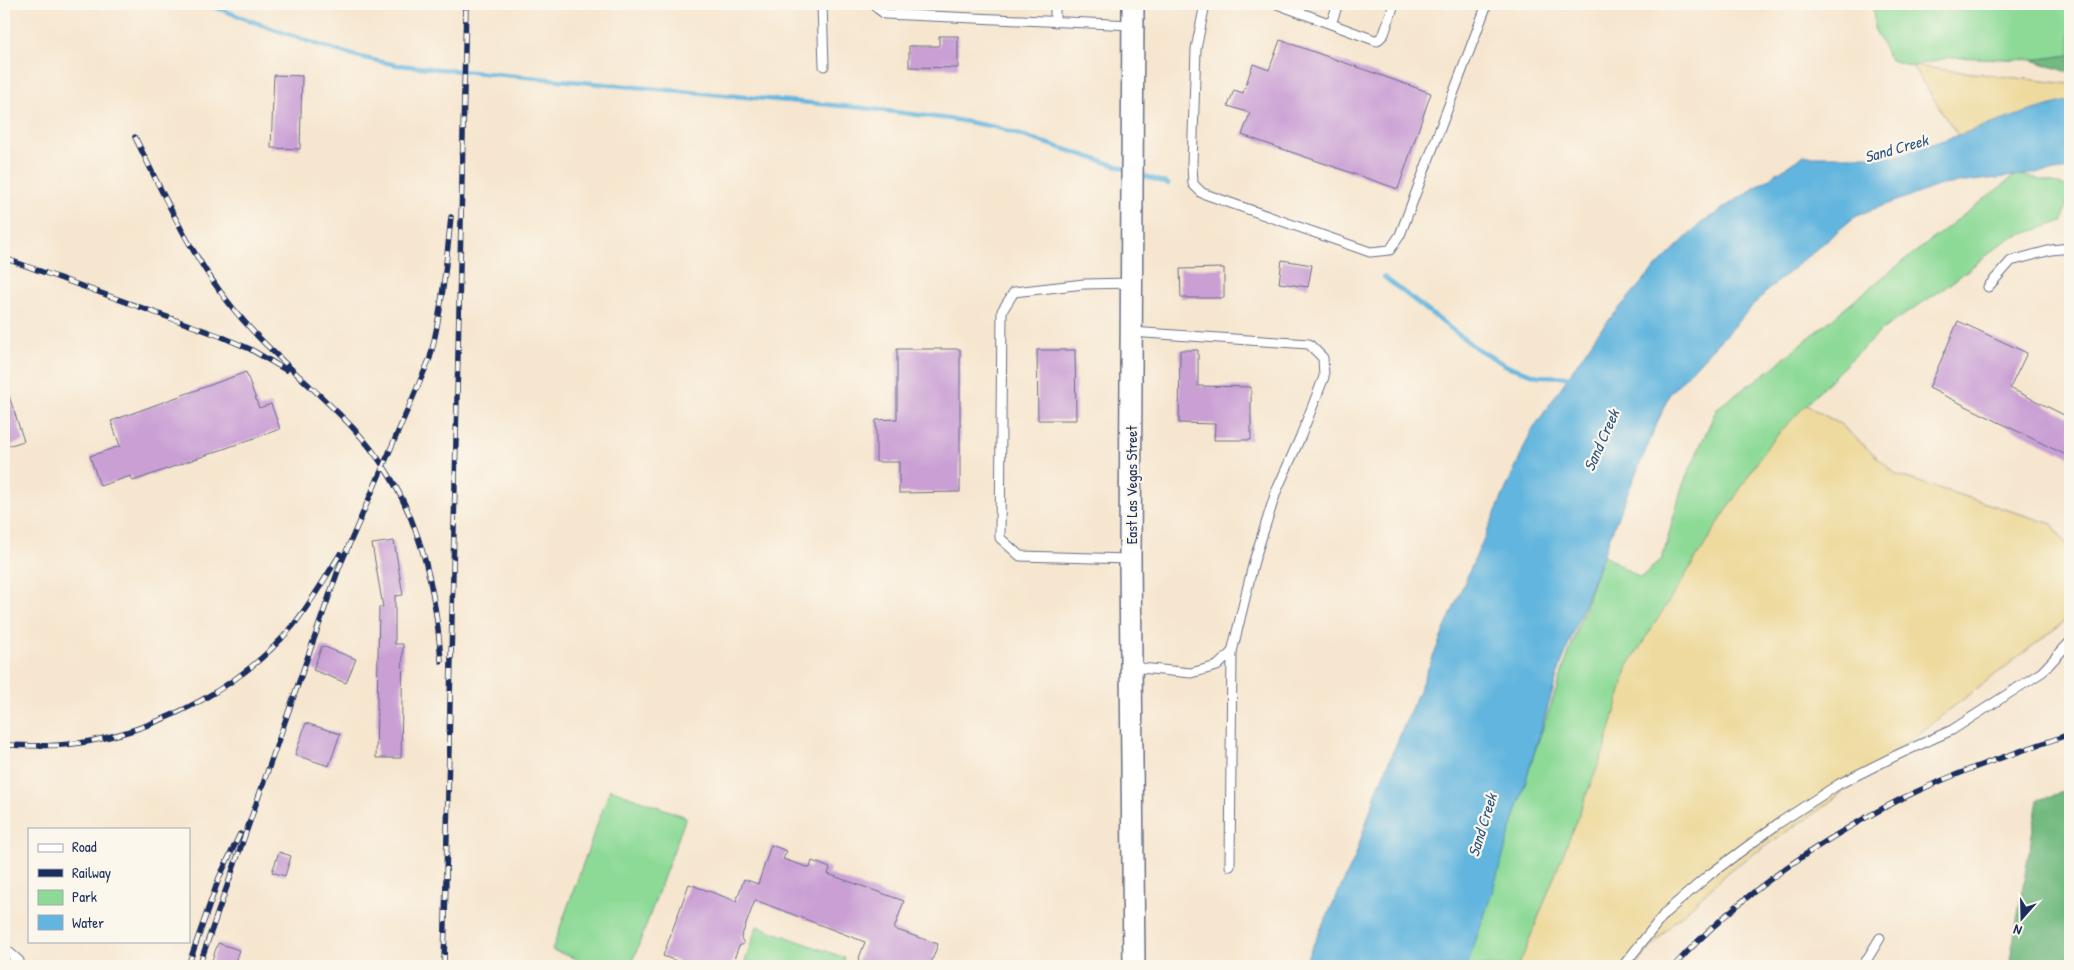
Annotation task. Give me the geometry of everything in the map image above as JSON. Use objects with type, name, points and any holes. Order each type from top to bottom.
[{"type":"street","name":"East Las Vegas Street","points":[[1133,4],[1130,559],[1134,966]]},
{"type":"lane","points":[[822,4],[824,66]]},
{"type":"lane","points":[[877,4],[877,8],[885,14],[1133,25]]},
{"type":"lane","points":[[1055,4],[1055,22]]},
{"type":"lane","points":[[1205,4],[1196,49],[1193,184],[1202,193],[1370,252],[1390,250],[1400,235],[1488,4]]},
{"type":"lane","points":[[1277,4],[1377,40],[1384,34],[1394,4]]},
{"type":"lane","points":[[1331,24],[1338,4]]},
{"type":"lane","points":[[1988,287],[2011,261],[2050,250],[2070,248]]},
{"type":"lane","points":[[1130,559],[1020,556],[1000,538],[1000,528],[1002,311],[1014,292],[1084,284],[1132,283]]},
{"type":"lane","points":[[1131,332],[1309,344],[1323,358],[1324,377],[1276,492],[1254,560],[1232,652],[1230,866]]},
{"type":"lane","points":[[1624,966],[1666,912],[1709,875],[1779,822],[1839,784],[1952,730],[2042,672],[2070,642]]},
{"type":"lane","points":[[1131,667],[1191,673],[1217,666],[1232,652]]},
{"type":"lane","points":[[1863,966],[1880,938]]},
{"type":"lane","points":[[4,948],[21,964]]},
{"type":"lane","points":[[4,966],[21,964]]},
{"type":"green space","points":[[1873,4],[2070,4],[2070,55],[2032,60],[1951,57],[1912,66],[1890,60],[1874,28]]},
{"type":"green space","points":[[2070,55],[2070,73],[2032,60]]},
{"type":"green space","points":[[2017,174],[2070,187],[2063,221],[2008,239],[1946,287],[1883,329],[1838,372],[1768,445],[1628,666],[1605,748],[1523,956],[1517,966],[1467,966],[1534,754],[1603,554],[1640,578],[1662,559],[1682,487],[1717,408],[1771,369],[1883,277]]},
{"type":"green space","points":[[610,789],[686,817],[631,966],[597,966],[552,950]]},
{"type":"green space","points":[[2070,790],[2070,966],[2009,966],[2038,800]]},
{"type":"green space","points":[[757,926],[845,958],[843,966],[760,966],[745,961]]},
{"type":"sand","points":[[1912,66],[2070,84],[2070,169],[1986,178]]},
{"type":"sand","points":[[1806,405],[1840,424],[1897,475],[2052,524],[2070,550],[2070,595],[2065,621],[1819,810],[1731,869],[1671,925],[1635,966],[1517,966],[1523,956],[1605,748],[1628,666],[1768,445]]},
{"type":"water","name":"Sand Creek","points":[[2070,100],[2070,169],[1941,185],[1857,215],[1771,287],[1670,393],[1620,511],[1560,667],[1491,896],[1467,966],[1303,966],[1354,860],[1377,790],[1462,588],[1531,432],[1597,334],[1649,274],[1701,223],[1803,156],[1896,156],[2027,112]]},
{"type":"building","points":[[939,36],[958,36],[958,68],[909,67],[909,46],[939,46]]},
{"type":"building","points":[[1280,40],[1431,93],[1398,189],[1242,135],[1250,113],[1228,106],[1234,90],[1243,93],[1253,64],[1269,70]]},
{"type":"building","points":[[274,75],[302,76],[300,149],[271,148]]},
{"type":"building","points":[[1282,260],[1312,265],[1308,287],[1279,283]]},
{"type":"building","points":[[1224,268],[1224,298],[1181,298],[1180,269]]},
{"type":"building","points":[[1958,321],[2027,353],[2010,388],[2070,418],[2070,457],[1929,388]]},
{"type":"building","points":[[897,349],[960,349],[960,492],[899,493],[899,462],[876,462],[876,420],[897,419]]},
{"type":"building","points":[[1037,350],[1075,350],[1076,420],[1038,420]]},
{"type":"building","points":[[1180,350],[1198,350],[1198,386],[1251,387],[1251,440],[1214,440],[1215,424],[1179,423]]},
{"type":"building","points":[[246,372],[259,408],[271,404],[280,429],[133,481],[131,476],[100,486],[90,456],[120,446],[111,421]]},
{"type":"building","points":[[4,387],[6,387],[24,441],[4,447]]},
{"type":"building","points":[[394,541],[403,595],[395,596],[395,644],[403,644],[401,758],[376,758],[379,607],[383,607],[372,544]]},
{"type":"building","points":[[322,646],[356,659],[346,683],[313,670]]},
{"type":"building","points":[[306,723],[340,734],[329,766],[295,755]]},
{"type":"building","points":[[771,845],[787,851],[783,859],[810,868],[812,861],[830,868],[828,874],[904,901],[894,929],[938,944],[930,966],[856,966],[865,942],[755,900],[741,938],[744,944],[739,946],[731,966],[690,966],[663,956],[689,884],[736,901],[744,879],[758,884]]},
{"type":"building","points":[[279,852],[291,856],[285,876],[272,872]]},
{"type":"building","points":[[218,943],[239,950],[234,966],[210,966]]},
{"type":"waterway","points":[[206,4],[348,54],[397,65],[864,108],[957,120],[995,127],[1127,169]]},
{"type":"waterway","points":[[1139,174],[1168,184]]},
{"type":"waterway","points":[[1384,277],[1476,348],[1507,366],[1538,376],[1572,377]]},
{"type":"railway","points":[[444,966],[466,4]]},
{"type":"railway","points":[[135,137],[185,237],[199,261],[231,306],[262,341],[353,428],[392,479],[418,536],[427,566],[438,629],[441,661]]},
{"type":"railway","points":[[199,966],[339,568],[430,358],[441,305],[451,217]]},
{"type":"railway","points":[[4,258],[220,336],[250,349],[286,370]]},
{"type":"railway","points":[[4,745],[37,746],[91,741],[147,725],[201,700],[250,668],[292,627],[340,554]]},
{"type":"railway","points":[[1674,966],[1698,941],[1752,894],[1780,872],[1839,833],[1921,789],[1984,764],[2070,734]]},
{"type":"railway","points":[[188,966],[219,878],[240,834]]}]
